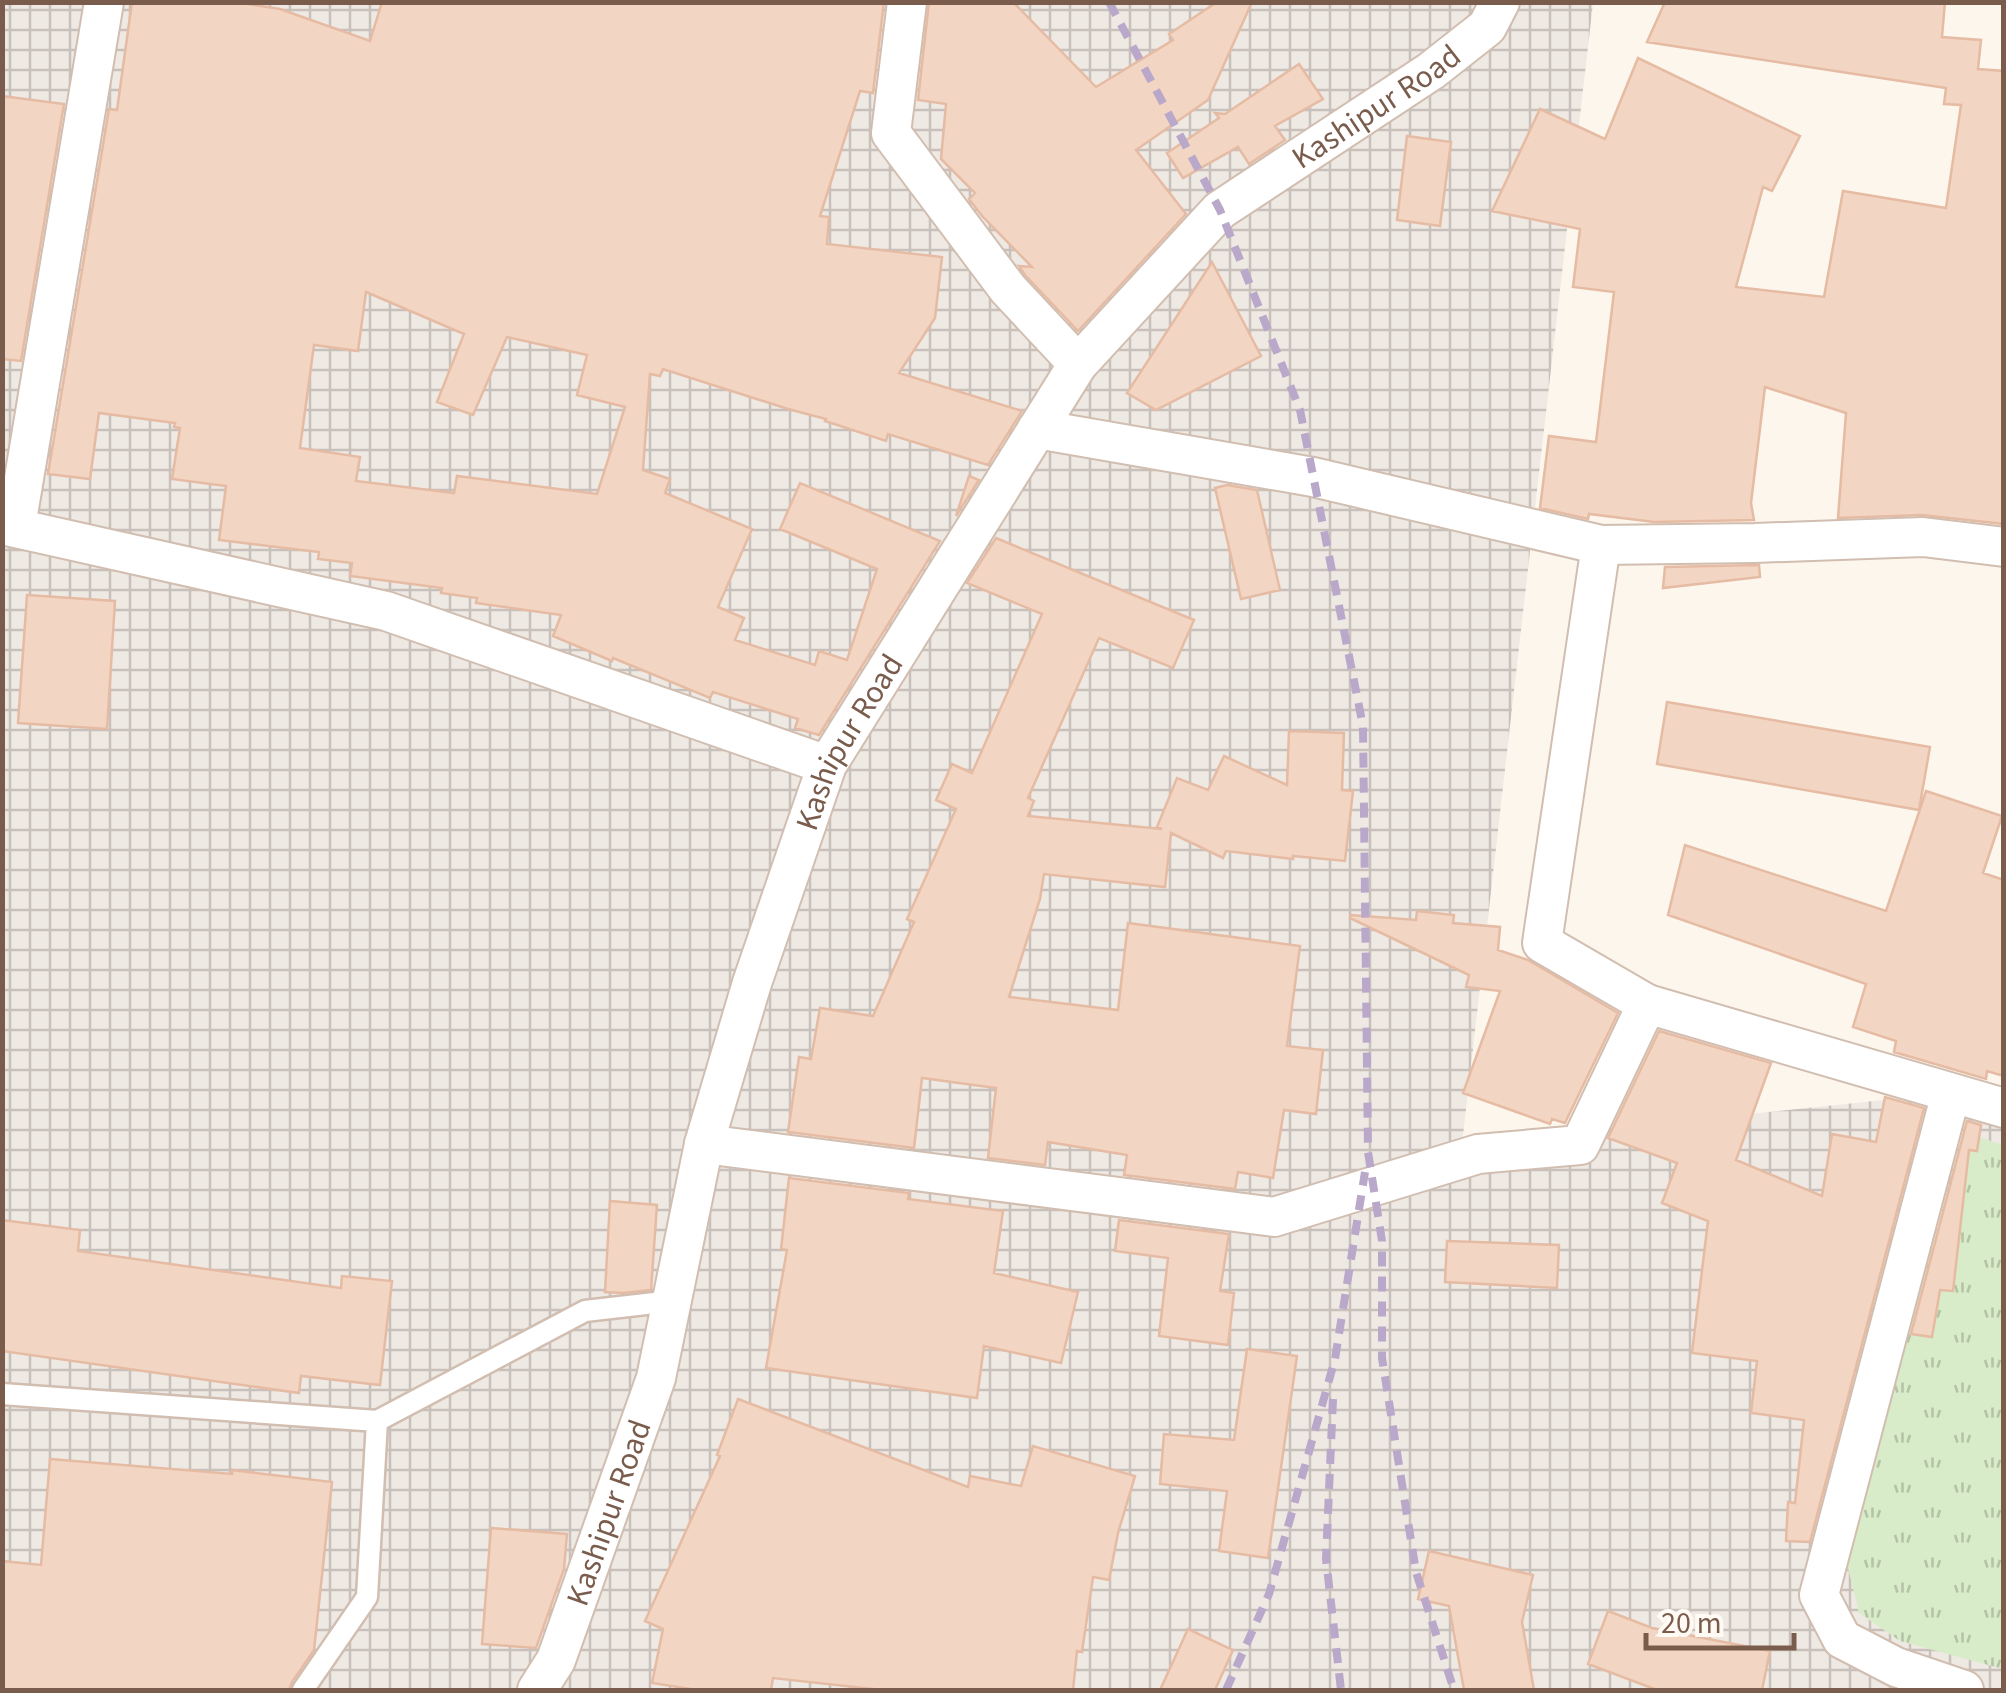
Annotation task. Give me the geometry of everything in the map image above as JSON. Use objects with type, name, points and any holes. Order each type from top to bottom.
[{"type":"street","points":[[104,2],[9,526],[386,612],[827,765]]},
{"type":"street","points":[[907,2],[891,133],[1008,289],[1078,364]]},
{"type":"street","name":"Kashipur Road","points":[[537,1690],[556,1660],[656,1378],[704,1144],[752,984],[827,765],[1078,364],[1220,210],[1431,71],[1487,27],[1500,2]]},
{"type":"street","points":[[1037,429],[1313,478],[1601,545],[1922,538],[2004,548]]},
{"type":"street","points":[[1601,545],[1542,943],[1647,1004],[2004,1108]]},
{"type":"street","points":[[704,1144],[1274,1217],[1478,1154],[1580,1144],[1647,1004]]},
{"type":"street","points":[[1951,1094],[1820,1595],[1842,1639],[1896,1667],[1964,1690]]},
{"type":"lane","points":[[2,1394],[377,1422],[584,1312],[672,1301]]},
{"type":"lane","points":[[303,1690],[367,1597],[377,1422]]},
{"type":"shaded area","points":[[3,3],[1593,3],[1462,1144],[1951,1093],[2003,1114],[2003,1690],[3,1690]]},
{"type":"green space","points":[[1964,1132],[2003,1145],[2003,1669],[1900,1641],[1859,1613],[1846,1560]]},
{"type":"building","points":[[132,2],[234,2],[280,9],[370,41],[382,2],[884,2],[873,93],[860,91],[820,216],[829,217],[827,244],[942,257],[935,318],[899,373],[1022,411],[988,465],[888,434],[886,441],[663,369],[660,376],[650,374],[643,470],[670,479],[665,493],[752,529],[718,607],[744,618],[735,640],[815,665],[819,651],[847,660],[877,569],[780,529],[800,483],[940,541],[819,735],[795,728],[798,719],[713,692],[710,698],[553,636],[561,615],[476,603],[477,598],[441,593],[442,588],[350,576],[352,563],[318,559],[319,552],[219,540],[226,486],[172,479],[180,428],[174,427],[175,423],[99,413],[90,479],[48,474],[109,109],[117,110]],"holes":[[[366,292],[464,334],[437,402],[473,415],[507,337],[587,355],[577,395],[625,407],[597,494],[457,476],[454,493],[356,481],[360,457],[300,448],[314,345],[358,351]]]},
{"type":"building","points":[[929,2],[1013,2],[1096,87],[1173,40],[1169,34],[1217,2],[1252,2],[1208,100],[1136,150],[1186,214],[1078,331],[1025,275],[1019,266],[1032,267],[982,216],[969,199],[975,193],[941,159],[946,104],[918,100]]},
{"type":"building","points":[[1665,2],[1945,2],[1942,37],[1981,40],[1978,69],[2004,71],[2004,524],[1922,515],[1838,518],[1846,413],[1765,387],[1751,503],[1754,520],[1654,522],[1589,514],[1588,519],[1540,508],[1549,436],[1596,442],[1614,292],[1573,287],[1580,229],[1492,211],[1540,109],[1605,139],[1638,58],[1800,136],[1772,191],[1763,187],[1736,287],[1824,297],[1843,191],[1946,208],[1961,105],[1944,104],[1946,88],[1647,42]]},
{"type":"building","points":[[1299,64],[1323,99],[1275,126],[1285,140],[1249,164],[1238,147],[1183,178],[1167,153],[1219,118],[1215,113],[1225,114]]},
{"type":"building","points":[[2,96],[64,104],[21,361],[2,359]]},
{"type":"building","points":[[1407,136],[1451,142],[1440,226],[1397,220]]},
{"type":"building","points":[[1212,262],[1261,356],[1156,410],[1127,393]]},
{"type":"building","points":[[969,476],[979,480],[956,516]]},
{"type":"building","points":[[1227,485],[1257,490],[1280,590],[1241,599],[1215,488]]},
{"type":"building","points":[[996,538],[1194,620],[1173,668],[1099,638],[1028,798],[1034,801],[1028,816],[1162,829],[1157,827],[1177,778],[1208,790],[1224,756],[1287,785],[1289,731],[1344,733],[1342,790],[1353,791],[1345,861],[1226,851],[1223,858],[1171,833],[1165,887],[1044,874],[1009,997],[1118,1010],[1128,923],[1300,946],[1287,1046],[1323,1050],[1316,1114],[1284,1110],[1273,1178],[1238,1172],[1235,1189],[1124,1175],[1127,1155],[1048,1142],[1045,1165],[988,1158],[996,1088],[922,1078],[914,1148],[788,1132],[799,1057],[811,1059],[820,1008],[873,1016],[914,922],[907,919],[956,809],[936,800],[952,764],[972,773],[1042,614],[967,583]]},
{"type":"building","points":[[1759,565],[1760,577],[1663,588],[1665,567]]},
{"type":"building","points":[[27,595],[115,601],[107,729],[18,723]]},
{"type":"building","points":[[1667,702],[1930,747],[1919,810],[1657,764]]},
{"type":"building","points":[[1926,791],[2002,816],[1983,873],[2004,880],[2004,1076],[1987,1071],[1986,1079],[1894,1052],[1896,1041],[1853,1027],[1866,984],[1668,915],[1685,845],[1886,911]]},
{"type":"building","points":[[1417,911],[1454,915],[1453,923],[1500,927],[1498,950],[1528,960],[1618,1013],[1565,1123],[1552,1119],[1550,1124],[1463,1093],[1500,991],[1466,987],[1469,975],[1350,918],[1351,915],[1416,920]]},
{"type":"building","points":[[1659,1031],[1771,1063],[1736,1160],[1822,1196],[1832,1134],[1876,1142],[1885,1097],[1924,1108],[1810,1542],[1786,1541],[1788,1502],[1795,1503],[1804,1420],[1751,1413],[1757,1361],[1692,1353],[1708,1221],[1662,1203],[1677,1163],[1608,1138]]},
{"type":"building","points":[[1967,1121],[1981,1125],[1977,1151],[1969,1150],[1953,1291],[1940,1290],[1932,1337],[1911,1334]]},
{"type":"building","points":[[789,1178],[909,1193],[908,1199],[1003,1211],[994,1273],[1078,1292],[1061,1363],[984,1346],[977,1398],[766,1368],[787,1250],[781,1249]]},
{"type":"building","points":[[610,1201],[657,1205],[651,1290],[605,1292]]},
{"type":"building","points":[[2,1220],[80,1230],[78,1251],[341,1288],[342,1276],[392,1281],[380,1385],[301,1376],[299,1393],[2,1351]]},
{"type":"building","points":[[1119,1220],[1229,1234],[1220,1291],[1234,1293],[1228,1345],[1159,1336],[1168,1258],[1115,1251]]},
{"type":"building","points":[[1447,1241],[1559,1245],[1557,1288],[1445,1282]]},
{"type":"building","points":[[1247,1349],[1297,1356],[1268,1558],[1219,1551],[1227,1491],[1160,1484],[1164,1434],[1234,1440]]},
{"type":"building","points":[[738,1399],[968,1487],[970,1476],[1021,1486],[1033,1446],[1135,1476],[1109,1580],[1093,1577],[1073,1690],[882,1690],[773,1678],[771,1690],[697,1690],[652,1683],[663,1629],[645,1621],[720,1456],[717,1455]]},
{"type":"building","points":[[50,1459],[232,1474],[232,1470],[332,1482],[314,1650],[289,1690],[2,1690],[2,1561],[41,1565]]},
{"type":"building","points":[[491,1528],[567,1534],[564,1569],[536,1648],[482,1644]]},
{"type":"building","points":[[1429,1551],[1533,1575],[1522,1622],[1534,1690],[1464,1690],[1449,1606],[1418,1599]]},
{"type":"building","points":[[1608,1611],[1652,1628],[1770,1651],[1762,1690],[1657,1690],[1588,1664]]},
{"type":"building","points":[[1188,1629],[1233,1650],[1215,1690],[1160,1690]]},
{"type":"railway","points":[[1109,2],[1220,210],[1300,410],[1363,726],[1368,1152],[1382,1241],[1382,1358],[1416,1572],[1454,1690]]},
{"type":"railway","points":[[1226,1690],[1269,1594],[1335,1359],[1365,1172]]},
{"type":"railway","points":[[1333,1399],[1326,1559],[1341,1690]]}]
